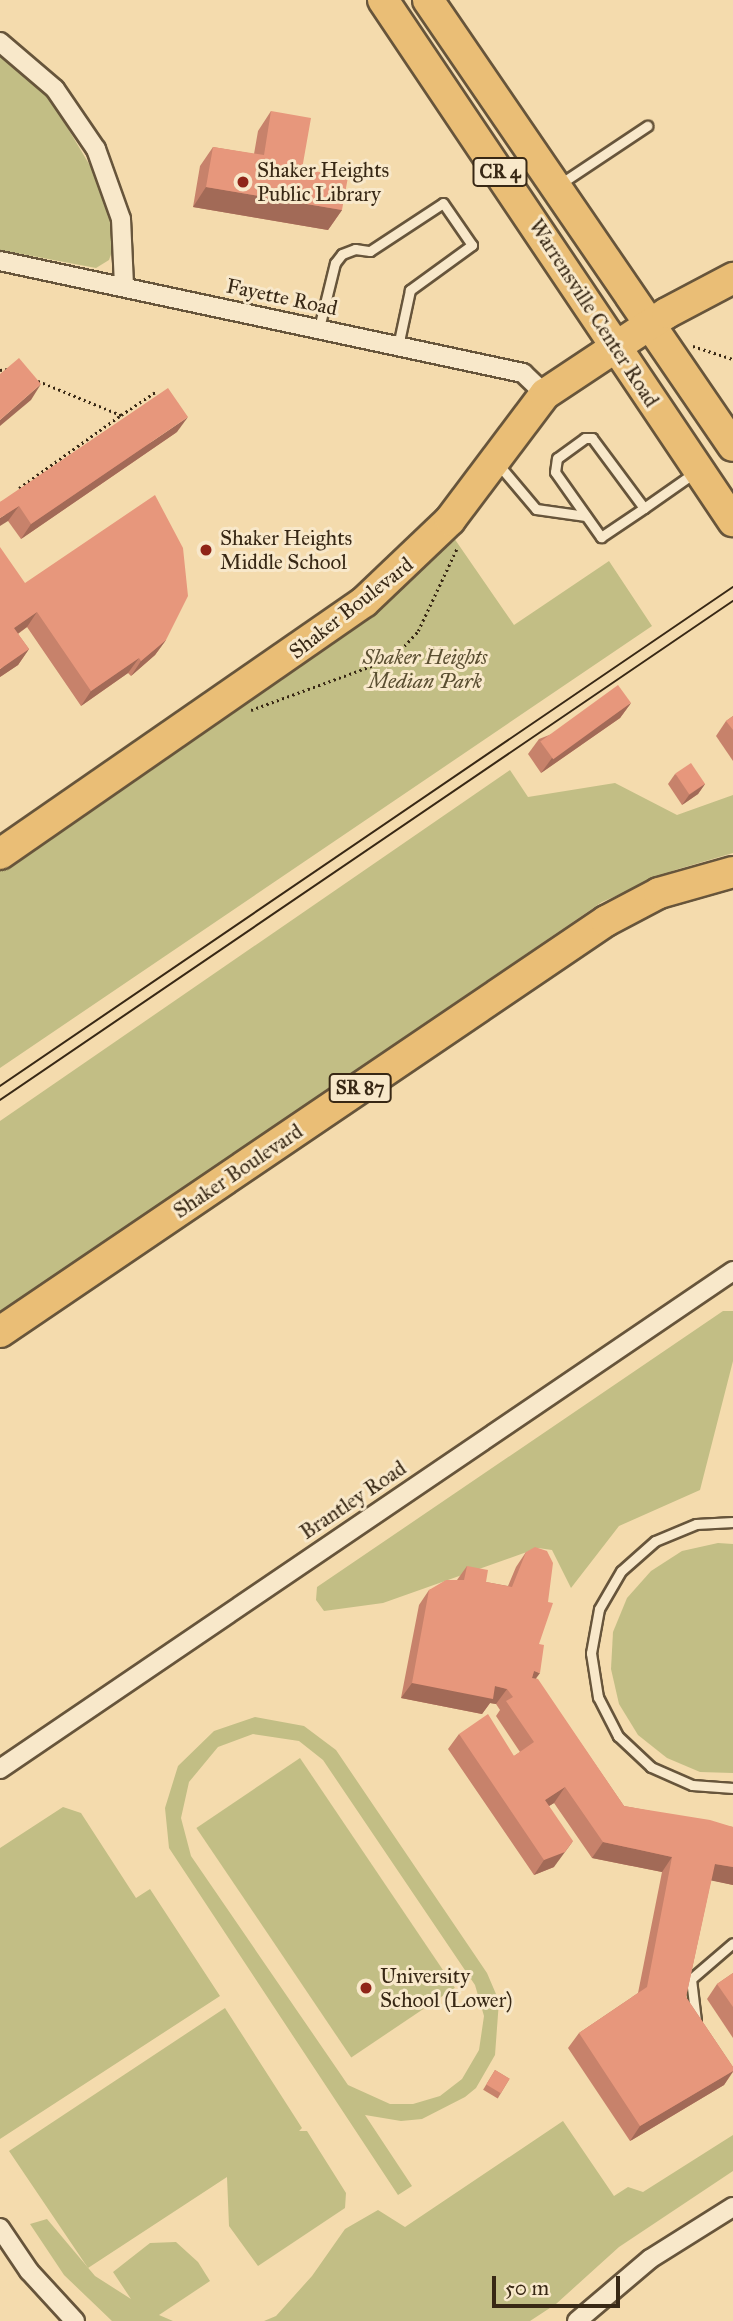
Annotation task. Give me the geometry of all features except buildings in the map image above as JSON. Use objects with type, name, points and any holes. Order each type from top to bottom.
[{"type":"main road","name":"Warrensville Center Road","points":[[383,0],[733,521]]},
{"type":"main road","name":"Warrensville Center Road","points":[[428,0],[733,446]]},
{"type":"main road","name":"Shaker Boulevard","points":[[0,853],[302,648],[388,584],[450,520],[545,394],[648,324],[733,278]]},
{"type":"main road","name":"Shaker Boulevard","points":[[0,1332],[606,921],[659,894],[733,872]]},
{"type":"street","points":[[0,43],[55,89],[96,149],[121,219],[124,285]]},
{"type":"street","name":"Fayette Road","points":[[0,261],[124,285],[523,373],[545,394]]},
{"type":"street","name":"Brantley Road","points":[[0,1769],[733,1272]]},
{"type":"street","points":[[577,2321],[650,2259],[733,2207]]},
{"type":"street","points":[[0,2228],[29,2271],[75,2321]]},
{"type":"lane","points":[[555,187],[647,126]]},
{"type":"lane","points":[[320,328],[342,254],[355,249],[370,251],[443,203],[472,245],[410,290],[398,346]]},
{"type":"lane","points":[[644,508],[598,442],[584,438],[554,463],[601,537],[644,508],[698,470]]},
{"type":"lane","points":[[494,460],[536,509],[586,516]]},
{"type":"lane","points":[[733,1522],[696,1524],[655,1541],[621,1571],[599,1609],[591,1653],[598,1697],[618,1736],[651,1767],[692,1785],[733,1788]]},
{"type":"lane","points":[[703,2032],[695,2021],[691,1979],[733,1943]]},
{"type":"path","points":[[687,344],[733,359]]},
{"type":"path","points":[[0,370],[15,372]]},
{"type":"path","points":[[27,377],[121,415]]},
{"type":"path","points":[[19,488],[157,391]]},
{"type":"green space","points":[[0,55],[48,95],[92,169],[108,207],[114,246],[109,260],[96,268],[0,250]]},
{"type":"green space","name":"Shaker Heights Median Park","points":[[445,525],[514,625],[609,561],[652,626],[0,1068],[0,854]]},
{"type":"green space","points":[[510,770],[528,797],[615,783],[677,815],[733,795],[733,853],[675,870],[602,902],[0,1313],[0,1121]]},
{"type":"green space","points":[[723,1311],[733,1311],[733,1361],[700,1490],[619,1526],[571,1588],[552,1550],[538,1548],[383,1603],[324,1611],[316,1600],[317,1587]]},
{"type":"green space","points":[[718,1543],[733,1544],[733,1773],[700,1772],[667,1758],[638,1735],[619,1704],[611,1669],[613,1632],[627,1598],[651,1571],[682,1551]]},
{"type":"green space","points":[[255,1717],[304,1726],[336,1750],[487,1973],[499,2001],[495,2055],[476,2088],[465,2097],[422,2119],[401,2121],[365,2115],[412,2186],[398,2195],[169,1848],[165,1808],[178,1766],[214,1731]],"holes":[[[253,1734],[299,1741],[323,1760],[475,1985],[484,2016],[479,2050],[462,2079],[440,2096],[413,2104],[390,2104],[348,2085],[191,1856],[181,1818],[189,1782],[218,1747]]]},
{"type":"green space","points":[[300,1758],[455,1988],[351,2058],[196,1828]]},
{"type":"green space","points":[[63,1807],[81,1813],[136,1898],[150,1889],[220,1996],[0,2139],[0,1848]]},
{"type":"green space","points":[[225,2008],[302,2128],[299,2131],[307,2131],[346,2193],[345,2208],[258,2266],[229,2226],[227,2177],[88,2268],[9,2151]]},
{"type":"green space","points":[[563,2121],[614,2196],[628,2187],[643,2192],[733,2135],[733,2171],[619,2247],[556,2304],[530,2321],[264,2321],[276,2316],[312,2276],[345,2229],[378,2210],[405,2227]]},
{"type":"green space","points":[[47,2219],[95,2276],[131,2299],[113,2272],[150,2243],[176,2242],[198,2262],[210,2281],[159,2315],[173,2321],[112,2321],[64,2275],[30,2224]]},
{"type":"tram line","points":[[0,1086],[733,587]]},
{"type":"tram line","points":[[0,1100],[733,601]]},
{"type":"place","name":"Shaker Heights Public Library","points":[[243,182]]},
{"type":"place","name":"Shaker Heights Middle School","points":[[206,550]]},
{"type":"place","name":"University School (Lower)","points":[[366,1988]]}]
